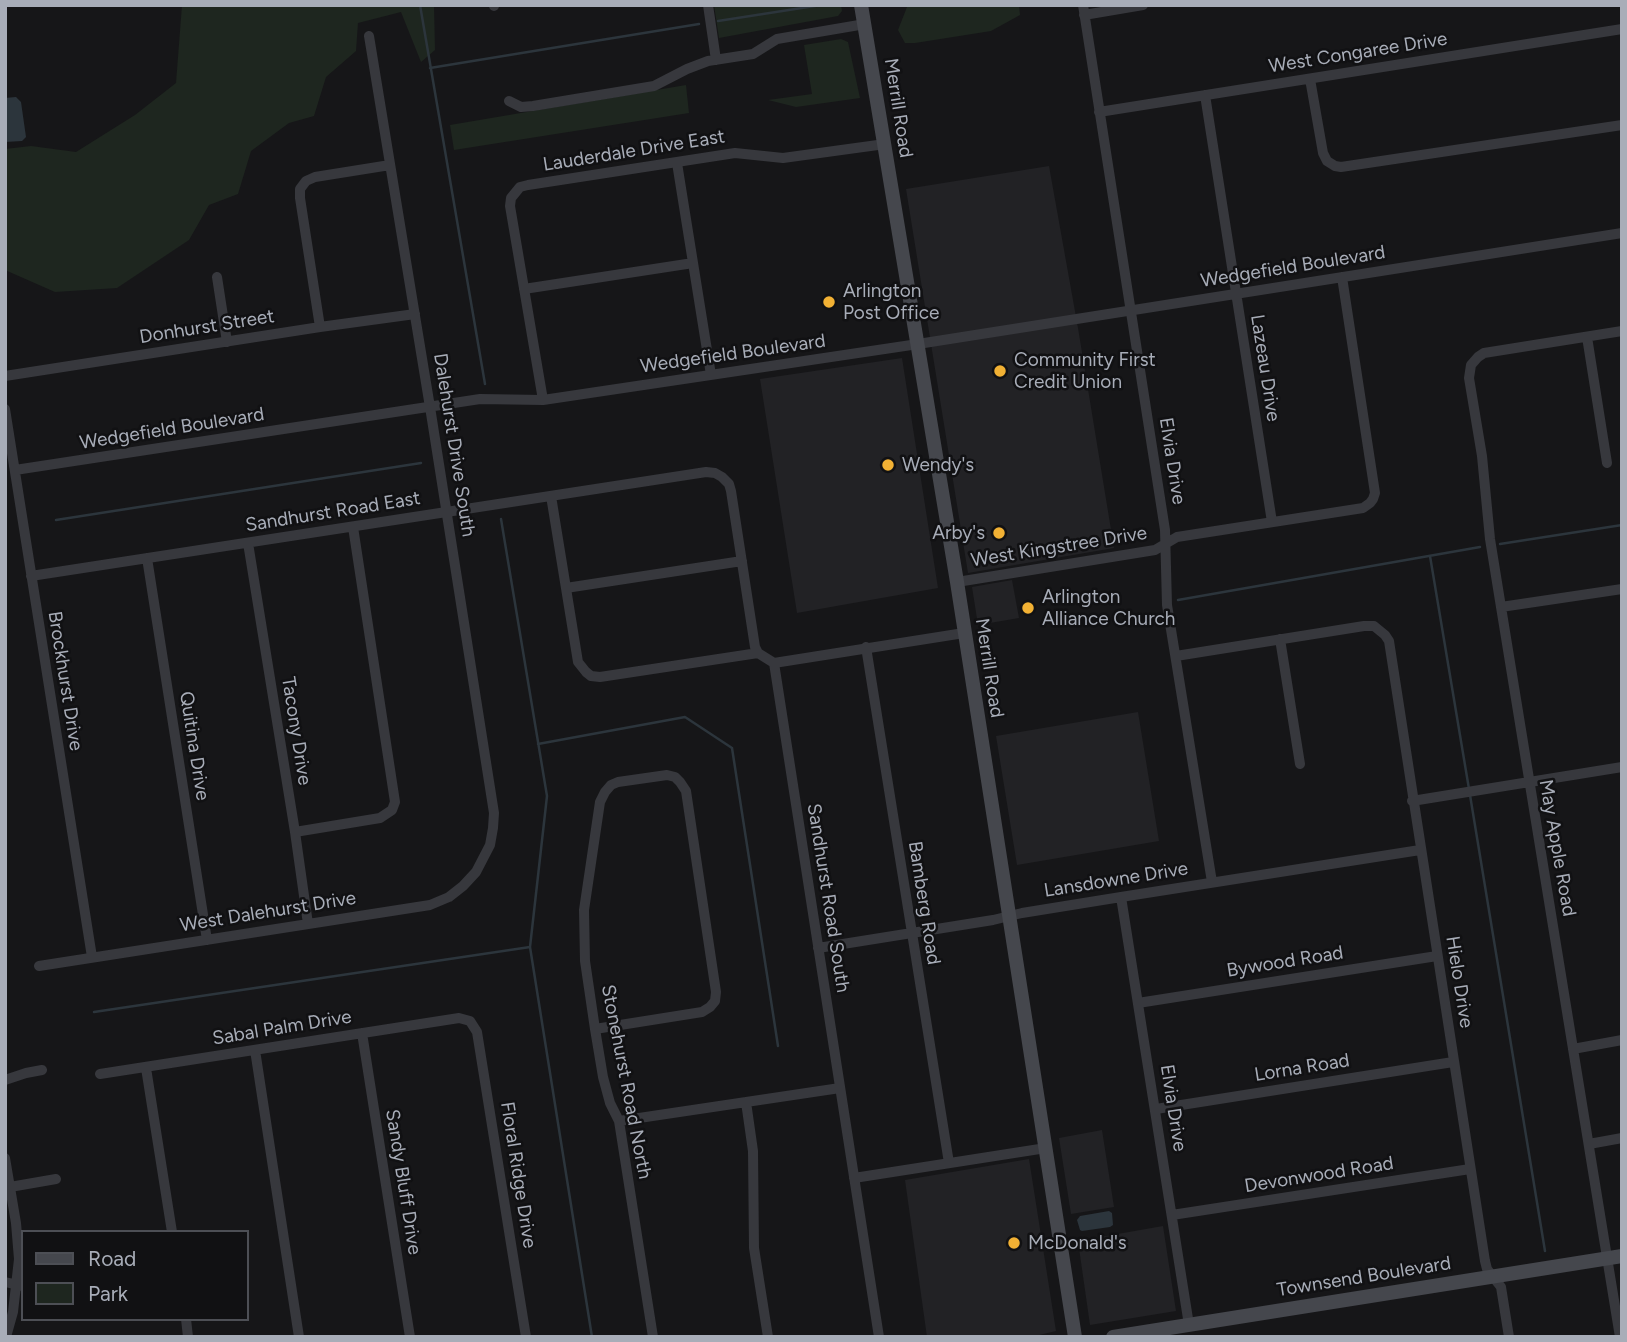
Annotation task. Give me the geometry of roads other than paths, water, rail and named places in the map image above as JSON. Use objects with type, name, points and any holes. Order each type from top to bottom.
[{"type":"main road","name":"Merrill Road","points":[[862,5],[957,582],[1075,1337]]},
{"type":"main road","name":"Townsend Boulevard","points":[[1113,1337],[1614,1257]]},
{"type":"street","points":[[708,5],[716,60]]},
{"type":"street","points":[[1084,10],[1143,5]]},
{"type":"street","name":"Elvia Drive","points":[[1084,10],[1166,530],[1167,606],[1212,883]]},
{"type":"street","points":[[509,102],[521,107],[533,106],[654,86],[708,61],[753,54],[786,37],[865,24]]},
{"type":"street","name":"West Congaree Drive","points":[[1100,112],[1622,29]]},
{"type":"street","name":"Dalehurst Drive South","points":[[369,36],[494,813],[492,837],[484,858]]},
{"type":"street","points":[[1310,79],[1323,153],[1327,161],[1335,166],[1622,125]]},
{"type":"street","name":"Lazeau Drive","points":[[1205,95],[1272,522]]},
{"type":"street","name":"Lauderdale Drive East","points":[[524,289],[510,206],[511,198],[520,187],[736,153],[783,158],[885,144]]},
{"type":"street","points":[[677,163],[711,374]]},
{"type":"street","points":[[320,327],[300,189],[306,181],[315,177],[390,165]]},
{"type":"street","name":"Wedgefield Boulevard","points":[[15,470],[497,398],[543,400],[1622,233]]},
{"type":"street","points":[[543,400],[524,289],[693,263]]},
{"type":"street","points":[[217,277],[227,342]]},
{"type":"street","name":"West Kingstree Drive","points":[[957,582],[1155,550],[1177,537],[1363,508],[1370,503],[1375,493],[1342,277]]},
{"type":"street","name":"Donhurst Street","points":[[5,376],[415,314]]},
{"type":"street","points":[[1607,463],[1587,337],[1622,331]]},
{"type":"street","name":"May Apple Road","points":[[1587,337],[1484,353],[1471,365],[1469,379],[1482,456],[1500,607],[1528,782],[1589,1143],[1614,1257],[1619,1337]]},
{"type":"street","name":"Brockhurst Drive","points":[[5,409],[92,957]]},
{"type":"street","name":"Sandhurst Road East","points":[[31,576],[706,472],[722,477],[731,491],[742,561]]},
{"type":"street","points":[[551,496],[578,662],[586,672],[600,677],[758,653]]},
{"type":"street","points":[[295,832],[380,818],[392,810],[396,797],[354,527]]},
{"type":"street","name":"Tacony Drive","points":[[248,543],[308,924]]},
{"type":"street","name":"Quitina Drive","points":[[147,558],[207,940]]},
{"type":"street","points":[[566,588],[742,561],[755,647],[758,653],[774,663],[964,633]]},
{"type":"street","points":[[1500,607],[1622,589]]},
{"type":"street","name":"Hielo Drive","points":[[1280,639],[1374,626],[1389,641],[1485,1261],[1492,1277],[1501,1287],[1509,1337]]},
{"type":"street","points":[[1176,656],[1280,639],[1300,764]]},
{"type":"street","name":"Bamberg Road","points":[[866,647],[949,1163]]},
{"type":"street","name":"Sandhurst Road South","points":[[774,663],[879,1337]]},
{"type":"street","points":[[1412,801],[1622,767]]},
{"type":"street","name":"Stonehurst Road North","points":[[595,1029],[702,1012],[715,1001],[716,992],[686,791],[675,777],[667,775],[618,782],[604,792],[600,802],[584,910],[585,961],[595,1029],[603,1077],[610,1103],[619,1121],[653,1337]]},
{"type":"street","name":"Lansdowne Drive","points":[[818,948],[1420,850]]},
{"type":"street","name":"West Dalehurst Drive","points":[[39,966],[430,905],[449,897],[463,886],[484,858]]},
{"type":"street","name":"Elvia Drive","points":[[1121,897],[1189,1325]]},
{"type":"street","name":"Bywood Road","points":[[1138,1003],[1437,956]]},
{"type":"street","name":"Sabal Palm Drive","points":[[100,1074],[458,1018],[470,1021]]},
{"type":"street","name":"Floral Ridge Drive","points":[[470,1021],[477,1032],[526,1337]]},
{"type":"street","name":"Sandy Bluff Drive","points":[[362,1033],[410,1337]]},
{"type":"street","points":[[1573,1049],[1622,1040]]},
{"type":"street","points":[[255,1050],[299,1337]]},
{"type":"street","name":"Lorna Road","points":[[1156,1109],[1453,1062]]},
{"type":"street","points":[[146,1068],[172,1230]]},
{"type":"street","points":[[5,1080],[43,1070]]},
{"type":"street","points":[[619,1121],[840,1088]]},
{"type":"street","points":[[746,1102],[753,1151],[754,1248],[768,1337]]},
{"type":"street","points":[[1589,1143],[1622,1138]]},
{"type":"street","points":[[854,1178],[1046,1148]]},
{"type":"street","points":[[5,1158],[16,1223],[20,1285],[6,1337]]},
{"type":"street","name":"Devonwood Road","points":[[1172,1215],[1470,1169]]},
{"type":"street","points":[[10,1187],[56,1179]]},
{"type":"street","points":[[5,1282],[20,1285]]},
{"type":"waterway","points":[[420,5],[485,384]]},
{"type":"waterway","points":[[718,21],[821,5]]},
{"type":"waterway","points":[[430,68],[699,24]]},
{"type":"waterway","points":[[56,520],[421,463]]},
{"type":"waterway","points":[[501,519],[547,796],[530,947]]},
{"type":"waterway","points":[[1500,544],[1622,525]]},
{"type":"waterway","points":[[1178,600],[1480,547]]},
{"type":"waterway","points":[[1430,556],[1469,789]]},
{"type":"waterway","points":[[538,744],[685,717],[732,748],[778,1046]]},
{"type":"waterway","points":[[1470,795],[1545,1251]]},
{"type":"waterway","points":[[94,1012],[530,947],[592,1337]]},
{"type":"place","name":"Arlington Post Office","points":[[829,302]]},
{"type":"place","name":"Community First Credit Union","points":[[1000,371]]},
{"type":"place","name":"Wendy's","points":[[888,465]]},
{"type":"place","name":"Arby's","points":[[999,533]]},
{"type":"place","name":"Arlington Alliance Church","points":[[1028,608]]},
{"type":"place","name":"McDonald's","points":[[1014,1243]]}]
